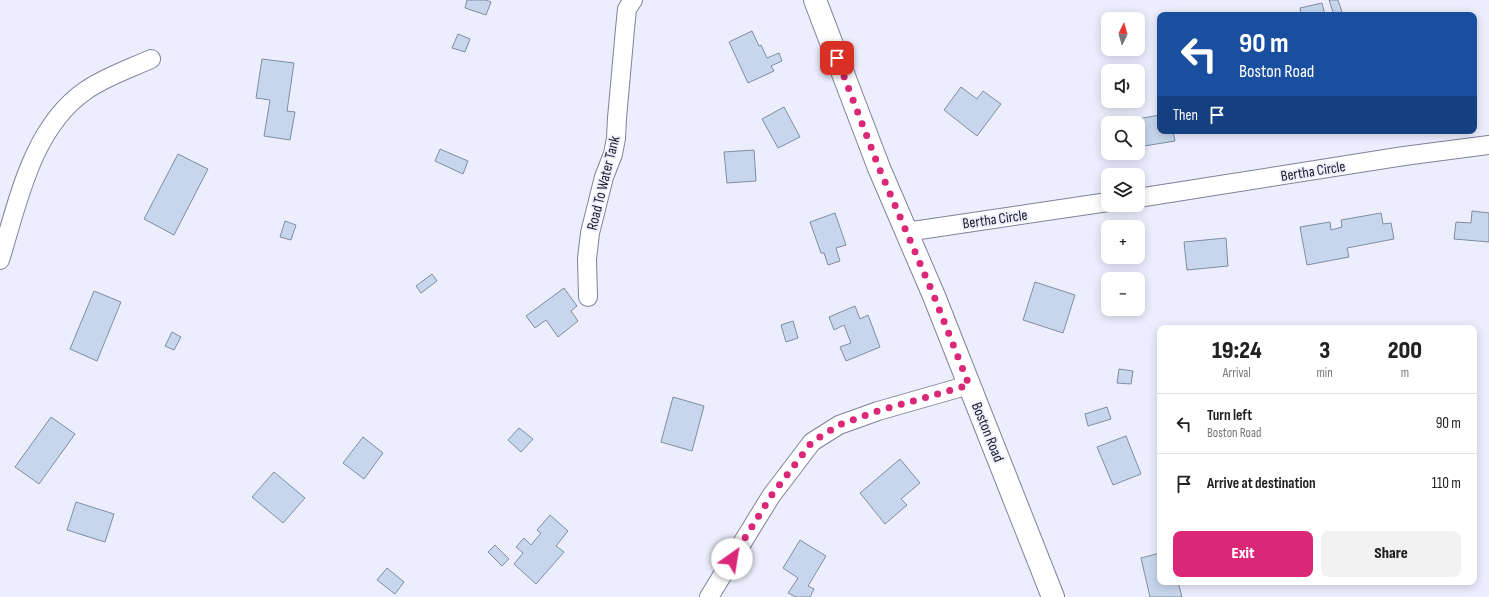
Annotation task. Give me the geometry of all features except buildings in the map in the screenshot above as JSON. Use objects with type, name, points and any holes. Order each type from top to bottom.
[{"type":"main road","name":"Boston Road","points":[[815,0],[879,168],[969,385],[1053,597]]},
{"type":"street","name":"Road To Water Tank","points":[[588,296],[587,259],[590,234],[604,177],[613,154],[616,138],[616,118],[625,22],[627,9],[633,0]]},
{"type":"street","points":[[0,260],[25,180],[36,153],[64,108],[86,90],[108,78],[151,59]]},
{"type":"street","name":"Bertha Circle","points":[[1145,197],[1404,156],[1489,145]]},
{"type":"street","name":"Bertha Circle","points":[[906,232],[1101,203]]},
{"type":"street","points":[[709,597],[771,496],[812,442],[839,425],[878,411],[969,385]]},
{"type":"route","points":[[732,559],[771,496],[812,442],[839,425],[878,411],[969,385],[934,296],[879,168],[837,58]]}]
